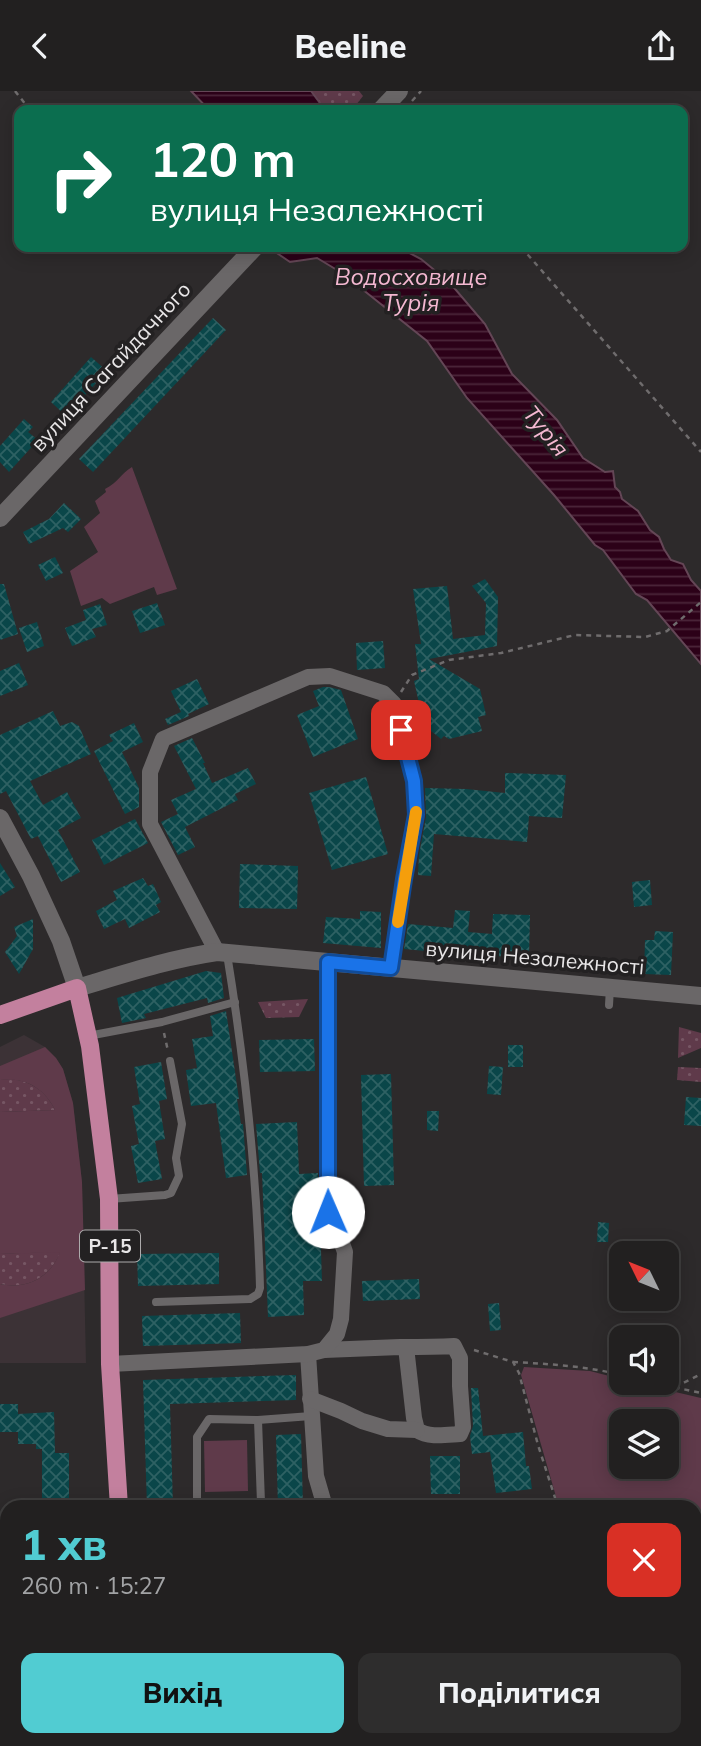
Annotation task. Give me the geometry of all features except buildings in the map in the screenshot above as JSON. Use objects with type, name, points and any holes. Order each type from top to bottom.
[{"type":"main road","name":"вулиця Сагайдачного","points":[[0,518],[250,252]]},
{"type":"main road","points":[[0,818],[61,941],[77,988],[0,1015]]},
{"type":"main road","name":"вулиця Незалежності","points":[[77,988],[166,962],[222,953],[391,968],[610,997],[701,996]]},
{"type":"main road","name":"Р-15","points":[[77,988],[88,1036],[109,1199],[110,1364],[119,1500]]},
{"type":"street","points":[[222,953],[150,824],[150,772],[163,739],[308,677],[330,676],[383,693],[394,704],[414,781],[416,815],[391,968]]},
{"type":"street","points":[[324,1350],[337,1334],[341,1319],[345,1252],[328,1212],[328,962]]},
{"type":"street","points":[[110,1364],[308,1354],[324,1350],[454,1346],[460,1358],[463,1427],[460,1434],[444,1436],[424,1434],[417,1430],[388,1429],[311,1407]]},
{"type":"street","points":[[406,1347],[417,1430]]},
{"type":"street","points":[[308,1354],[316,1476],[324,1500]]},
{"type":"lane","points":[[156,1302],[250,1299],[258,1294],[260,1288],[248,1102],[235,1002],[222,953]]},
{"type":"lane","points":[[88,1036],[162,1022],[235,1002]]},
{"type":"lane","points":[[109,1199],[164,1195],[171,1193],[175,1187],[179,1176],[176,1158],[182,1124],[170,1061]]},
{"type":"lane","points":[[196,1500],[197,1437],[209,1419],[258,1420],[311,1407]]},
{"type":"lane","points":[[258,1420],[261,1500]]},
{"type":"path","points":[[15,91],[26,105]]},
{"type":"path","points":[[525,252],[701,452]]},
{"type":"path","points":[[696,446],[701,442]]},
{"type":"path","points":[[394,704],[412,674],[449,660],[501,653],[575,635],[645,637],[667,631],[701,603]]},
{"type":"path","points":[[162,1022],[170,1061]]},
{"type":"path","points":[[454,1346],[513,1362],[609,1371]]},
{"type":"path","points":[[513,1362],[519,1373],[556,1500]]},
{"type":"path","points":[[679,1385],[701,1374]]},
{"type":"path","points":[[679,1388],[701,1393]]},
{"type":"shaded area","points":[[311,91],[359,91],[363,96],[356,105],[321,105]]},
{"type":"shaded area","points":[[132,467],[177,589],[157,595],[154,587],[110,604],[102,598],[81,606],[70,571],[98,552],[84,527],[100,513],[95,501]]},
{"type":"shaded area","points":[[308,999],[299,1017],[266,1018],[258,1002]]},
{"type":"shaded area","points":[[679,1027],[701,1033],[701,1048],[678,1058]]},
{"type":"shaded area","points":[[24,1035],[45,1047],[56,1058],[63,1069],[73,1103],[82,1182],[86,1363],[0,1363],[0,1047]]},
{"type":"shaded area","points":[[45,1047],[63,1069],[73,1103],[82,1182],[85,1290],[0,1318],[0,1284],[20,1285],[37,1280],[51,1268],[60,1252],[0,1254],[0,1112],[55,1110],[45,1095],[32,1085],[17,1080],[0,1080],[0,1066]]},
{"type":"shaded area","points":[[678,1067],[701,1068],[701,1082],[677,1080]]},
{"type":"shaded area","points":[[11,1079],[38,1089],[55,1110],[0,1112],[0,1080]]},
{"type":"shaded area","points":[[61,1251],[51,1268],[37,1279],[20,1285],[0,1284],[0,1254]]},
{"type":"shaded area","points":[[524,1367],[590,1371],[609,1376],[609,1395],[679,1395],[679,1393],[701,1398],[701,1500],[557,1500],[521,1375]]},
{"type":"shaded area","points":[[247,1440],[248,1491],[205,1492],[204,1441]]},
{"type":"water","points":[[191,91],[311,91],[321,105],[204,105]]},
{"type":"water","name":"Водосховище Турія","points":[[275,252],[408,252],[421,259],[450,283],[485,324],[512,374],[557,420],[583,458],[605,472],[613,471],[615,487],[622,499],[638,511],[650,530],[659,537],[671,560],[683,564],[691,580],[701,591],[701,664],[647,600],[636,594],[603,550],[595,545],[467,398],[427,341],[342,273],[317,258],[290,262]]},
{"type":"slow traffic","points":[[398,922],[416,812]]},
{"type":"route","points":[[328,1212],[328,962],[391,968],[416,815],[414,781],[401,730]]},
{"type":"water label","name":"Турія","points":[[546,431]]}]
